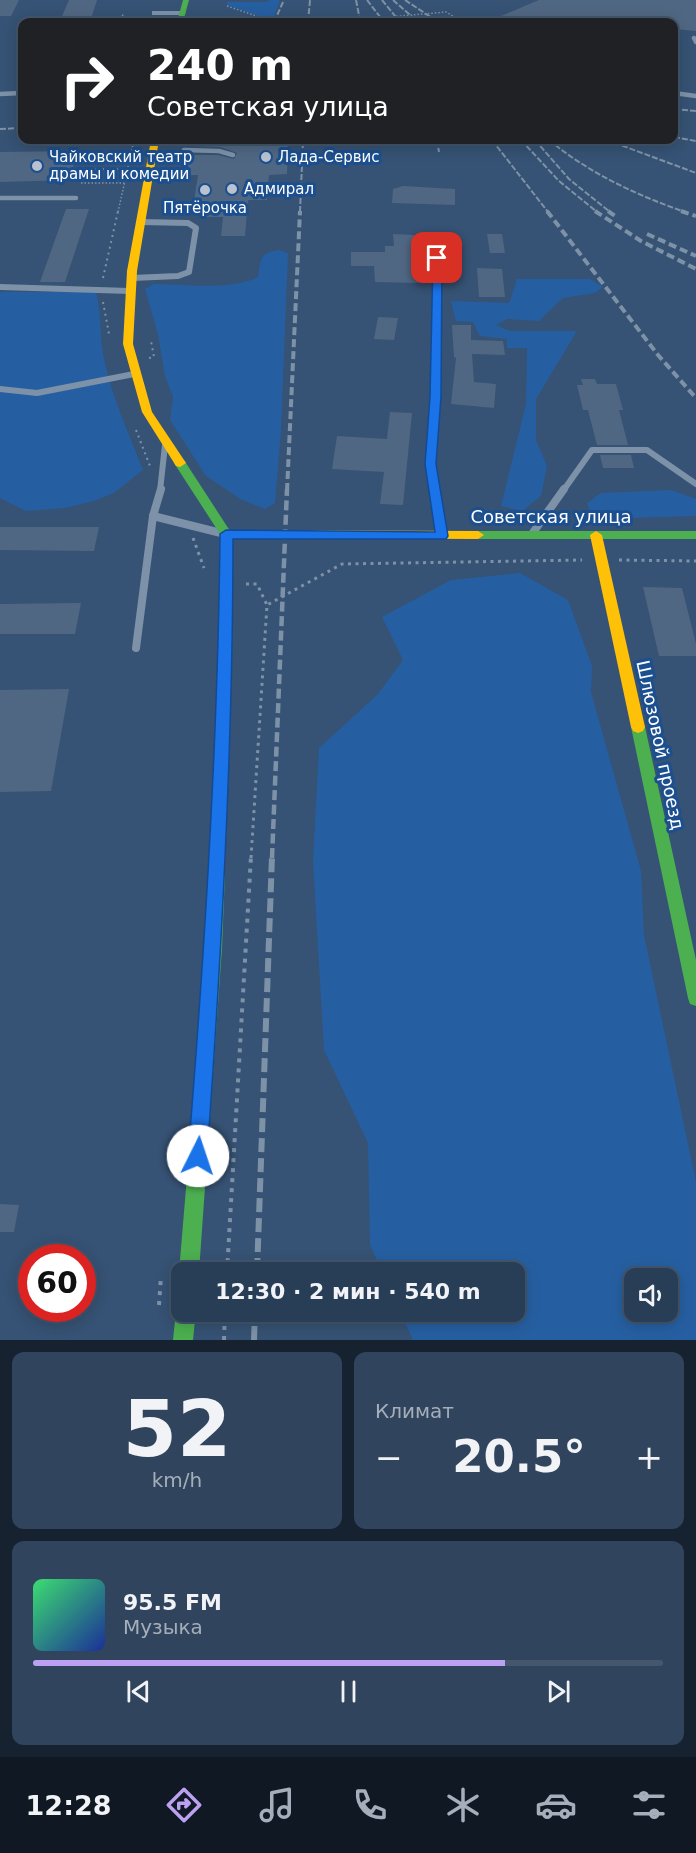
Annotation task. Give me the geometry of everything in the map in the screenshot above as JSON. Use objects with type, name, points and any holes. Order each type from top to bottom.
[{"type":"main road","points":[[154,144],[130,284],[128,344],[147,412],[226,534],[226,647],[214,948],[190,1262]]},
{"type":"main road","name":"Советская улица","points":[[226,534],[696,535]]},
{"type":"main road","name":"Шлюзовой проезд","points":[[596,535],[690,947],[696,998]]},
{"type":"main road","points":[[183,1340],[185,1322]]},
{"type":"street","points":[[153,16],[183,12]]},
{"type":"lane","points":[[0,94],[18,93]]},
{"type":"lane","points":[[678,94],[696,96]]},
{"type":"lane","points":[[184,150],[219,151],[233,155]]},
{"type":"lane","points":[[0,198],[76,198]]},
{"type":"lane","points":[[0,287],[130,284],[189,272],[196,228],[188,223],[140,222]]},
{"type":"lane","points":[[437,258],[436,397],[430,464],[442,536]]},
{"type":"lane","points":[[0,389],[37,393],[136,374]]},
{"type":"lane","points":[[136,648],[153,516],[161,488],[166,444]]},
{"type":"lane","points":[[531,536],[592,450],[647,450],[696,484]]},
{"type":"lane","points":[[153,516],[226,534]]},
{"type":"path","points":[[227,6],[262,18],[377,18],[446,12],[457,18]]},
{"type":"path","points":[[123,15],[128,18]]},
{"type":"path","points":[[145,18],[153,16]]},
{"type":"path","points":[[85,169],[126,169]]},
{"type":"path","points":[[81,183],[124,183]]},
{"type":"path","points":[[228,1262],[241,1003],[267,605],[342,564],[601,559],[696,561]]},
{"type":"path","points":[[224,1340],[225,1322]]},
{"type":"shaded area","points":[[280,0],[274,17],[262,17],[227,5],[227,2],[267,2]]},
{"type":"shaded area","points":[[279,250],[288,253],[281,430],[275,503],[265,509],[242,500],[206,476],[170,420],[173,397],[165,376],[158,334],[145,289],[153,284],[220,285],[246,281],[258,277],[264,255]]},
{"type":"shaded area","points":[[517,279],[590,279],[603,287],[595,293],[563,298],[539,321],[507,319],[496,325],[510,331],[577,331],[536,399],[536,440],[547,466],[541,496],[522,511],[501,506],[526,404],[527,348],[507,348],[507,339],[480,336],[473,322],[456,321],[451,301],[509,303]]},
{"type":"shaded area","points":[[0,292],[96,292],[105,363],[119,410],[143,470],[114,493],[65,508],[26,511],[0,498]]},
{"type":"shaded area","points":[[671,490],[696,499],[696,516],[593,519],[587,503],[601,493]]},
{"type":"shaded area","points":[[520,573],[568,600],[592,666],[591,692],[641,871],[644,935],[696,1182],[696,1340],[413,1340],[405,1322],[525,1322],[525,1262],[378,1262],[370,1245],[368,1143],[324,1050],[313,861],[319,748],[378,694],[403,660],[382,617],[451,580]]},
{"type":"building","points":[[0,0],[19,0],[11,16],[0,16]]},
{"type":"building","points":[[69,0],[97,0],[91,18],[62,16]]},
{"type":"building","points":[[539,0],[696,0],[696,31],[678,29],[678,18],[496,18]]},
{"type":"building","points":[[191,144],[288,144],[287,174],[269,175],[267,200],[248,200],[245,236],[221,236],[223,217],[204,217],[206,201],[194,201],[198,175],[186,175],[189,155],[218,155],[234,159],[237,153],[220,147],[191,146]]},
{"type":"building","name":"Чайковский театр драмы и комедии","points":[[77,151],[70,180],[0,182],[0,152]]},
{"type":"building","points":[[403,186],[455,189],[455,205],[392,203],[393,189]]},
{"type":"building","points":[[66,209],[89,209],[65,282],[40,282]]},
{"type":"building","points":[[393,234],[414,235],[418,283],[375,282],[374,266],[351,266],[351,252],[385,252],[385,246],[394,246]]},
{"type":"building","points":[[487,234],[502,234],[505,253],[490,253]]},
{"type":"building","points":[[477,268],[502,269],[505,297],[479,297]]},
{"type":"building","points":[[378,317],[398,318],[394,340],[374,339]]},
{"type":"building","points":[[452,325],[471,325],[471,340],[503,341],[505,355],[472,354],[474,382],[496,384],[494,408],[451,404],[456,358],[454,357]]},
{"type":"building","points":[[581,379],[595,379],[597,384],[616,384],[623,410],[619,410],[628,445],[597,445],[588,410],[583,410],[577,385],[583,385]]},
{"type":"building","points":[[390,412],[412,413],[403,505],[380,504],[384,472],[332,469],[337,436],[387,439]]},
{"type":"building","points":[[600,455],[631,455],[634,468],[603,468]]},
{"type":"building","points":[[0,527],[99,527],[94,551],[0,550]]},
{"type":"building","points":[[643,587],[682,588],[696,644],[696,656],[659,656]]},
{"type":"building","points":[[81,603],[75,634],[0,634],[0,604]]},
{"type":"building","points":[[69,689],[51,791],[0,792],[0,690]]},
{"type":"building","points":[[0,1204],[19,1205],[14,1232],[0,1232]]},
{"type":"railway","points":[[276,18],[284,0]]},
{"type":"railway","points":[[308,18],[310,0]]},
{"type":"railway","points":[[356,0],[360,18]]},
{"type":"railway","points":[[367,0],[381,18]]},
{"type":"railway","points":[[382,0],[397,18]]},
{"type":"railway","points":[[393,0],[413,18]]},
{"type":"railway","points":[[405,0],[432,18]]},
{"type":"railway","points":[[678,109],[696,111]]},
{"type":"railway","points":[[0,129],[18,128]]},
{"type":"railway","points":[[678,138],[696,141]]},
{"type":"railway","points":[[300,212],[303,144]]},
{"type":"railway","points":[[438,144],[439,152]]},
{"type":"railway","points":[[495,144],[548,212]]},
{"type":"railway","points":[[525,144],[559,181],[597,212]]},
{"type":"railway","points":[[538,144],[569,179],[610,212]]},
{"type":"railway","points":[[554,144],[580,163],[614,182],[685,212]]},
{"type":"railway","points":[[618,144],[696,173]]},
{"type":"railway","points":[[287,491],[300,211]]},
{"type":"railway","points":[[547,211],[658,355],[696,398]]},
{"type":"railway","points":[[595,211],[641,241],[696,269]]},
{"type":"railway","points":[[608,211],[615,216]]},
{"type":"railway","points":[[681,211],[696,216]]},
{"type":"railway","points":[[647,234],[696,256]]},
{"type":"railway","points":[[272,858],[287,489]]},
{"type":"railway","points":[[257,1262],[272,856]]},
{"type":"railway","points":[[254,1340],[255,1322]]},
{"type":"traffic: fast","points":[[181,18],[186,0]]},
{"type":"traffic: fast","points":[[180,463],[226,534]]},
{"type":"traffic: fast","points":[[225,665],[226,534]]},
{"type":"traffic: fast","points":[[478,535],[696,535]]},
{"type":"traffic: fast","points":[[638,727],[696,998]]},
{"type":"traffic: fast","points":[[190,1262],[214,948],[217,874]]},
{"type":"traffic: fast","points":[[183,1340],[185,1322]]},
{"type":"traffic: slow","points":[[154,144],[132,271],[128,344],[147,412],[180,463]]},
{"type":"traffic: slow","points":[[226,534],[478,535]]},
{"type":"traffic: slow","points":[[596,535],[638,727]]},
{"type":"traffic: jam","points":[[217,874],[225,665]]},
{"type":"place","name":"Лада-Сервис","points":[[266,157]]},
{"type":"place","name":"Чайковский театр драмы и комедии","points":[[37,166]]},
{"type":"place","name":"Адмирал","points":[[232,189]]},
{"type":"place","name":"Пятёрочка","points":[[205,190]]},
{"type":"route","points":[[198,1156],[214,948],[226,647],[226,534],[442,536],[430,464],[436,397],[437,258]]}]
